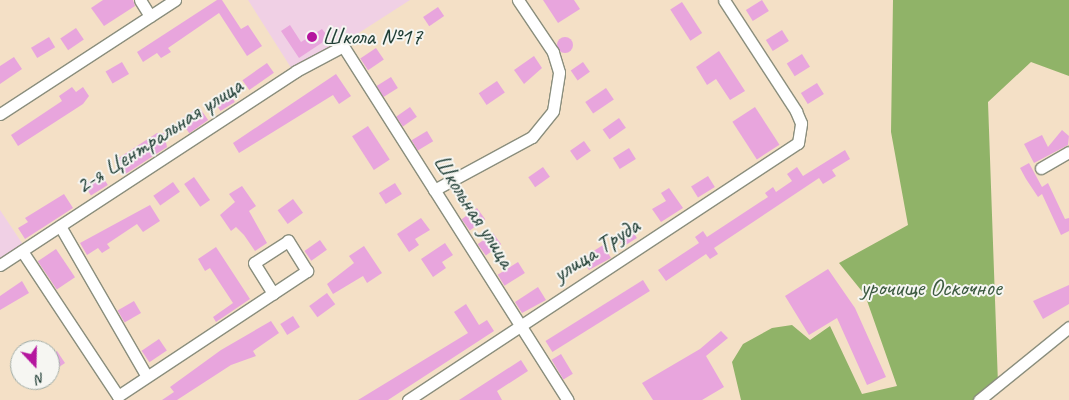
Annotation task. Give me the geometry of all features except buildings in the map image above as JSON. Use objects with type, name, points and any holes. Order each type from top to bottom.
[{"type":"street","points":[[140,0],[150,16]]},
{"type":"street","points":[[0,114],[175,0]]},
{"type":"street","points":[[434,190],[532,137],[553,112],[559,92],[557,65],[518,0]]},
{"type":"street","name":"улица Труда","points":[[408,400],[520,323],[791,150],[802,133],[796,111],[724,0]]},
{"type":"street","name":"Школьная улица","points":[[343,46],[568,400]]},
{"type":"street","name":"2-я Центральная улица","points":[[0,265],[296,71],[343,46]]},
{"type":"street","points":[[1041,168],[1069,152]]},
{"type":"street","points":[[60,226],[146,375]]},
{"type":"street","points":[[22,251],[118,396],[146,375],[308,271],[288,241],[254,263],[273,293]]},
{"type":"street","points":[[979,400],[1069,327]]},
{"type":"shaded area","name":"Школа №17","points":[[248,0],[410,0],[295,74]]},
{"type":"shaded area","points":[[0,210],[26,249],[0,266]]},
{"type":"green space","name":"урочище Оскочное","points":[[893,0],[1069,0],[1069,76],[1031,62],[988,102],[998,384],[977,400],[741,400],[732,362],[743,344],[772,328],[792,325],[810,340],[830,326],[862,394],[897,386],[865,295],[839,263],[908,225],[891,132]]},
{"type":"place","name":"Школа №17","points":[[312,37]]}]
